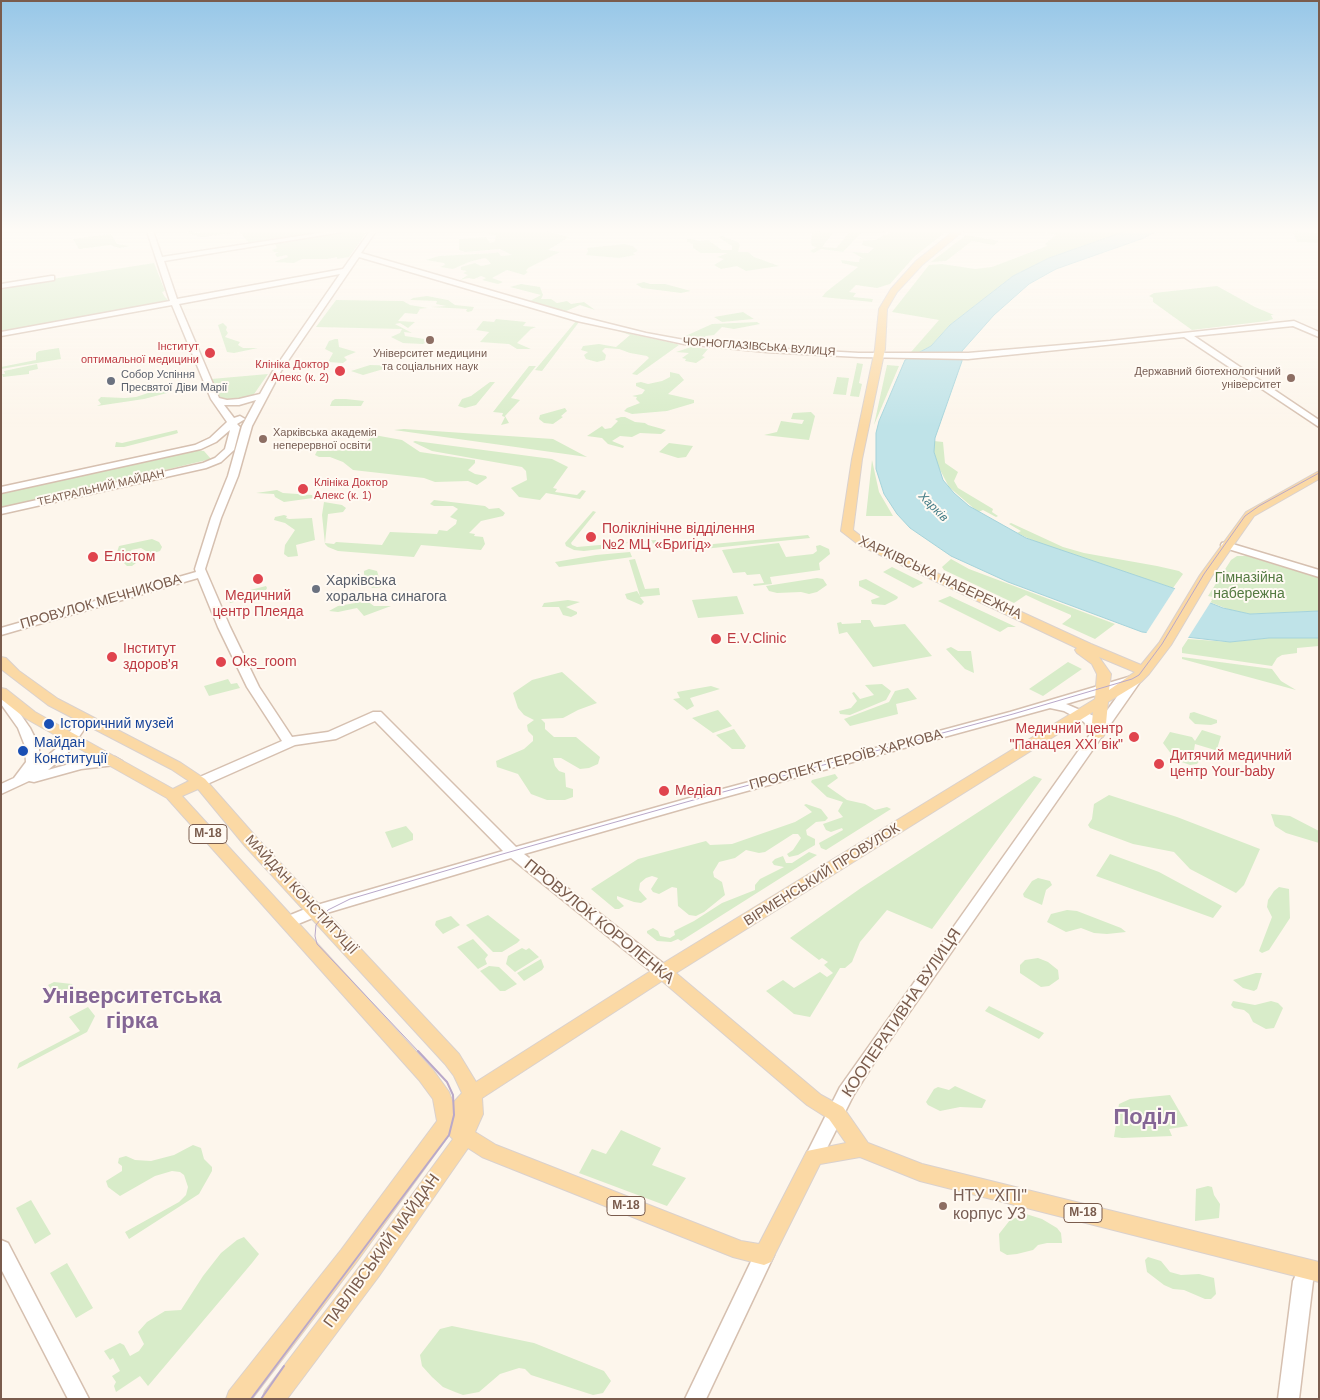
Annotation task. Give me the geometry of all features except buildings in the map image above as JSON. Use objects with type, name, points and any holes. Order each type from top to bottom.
[{"type":"main road","points":[[879,355],[882,314],[885,303],[891,296]]},
{"type":"main road","name":"ХАРКІВСЬКА НАБЕРЕЖНА","points":[[879,355],[857,459],[848,531],[863,543],[1075,642],[1140,675]]},
{"type":"main road","points":[[1140,675],[1164,645],[1226,545],[1250,514],[1319,474]]},
{"type":"main road","points":[[1075,642],[1102,668],[1104,677],[1098,734]]},
{"type":"main road","name":"МАЙДАН КОНСТИТУЦІЇ","points":[[1,661],[36,691],[186,771],[200,782],[315,911],[452,1059],[461,1071],[472,1096]]},
{"type":"main road","name":"ВІРМЕНСЬКИЙ ПРОВУЛОК","points":[[472,1096],[507,1071],[663,972],[1080,714],[1101,695],[1140,675]]},
{"type":"main road","name":"МАЙДАН КОНСТИТУЦІЇ","points":[[1,694],[22,710],[172,795],[438,1090],[444,1105],[447,1123]]},
{"type":"main road","points":[[172,795],[200,782]]},
{"type":"main road","name":"ПРОВУЛОК КОРОЛЕНКА","points":[[663,972],[814,1100],[836,1113]]},
{"type":"main road","name":"ПАВЛІВСЬКИЙ МАЙДАН","points":[[237,1399],[348,1258],[447,1123],[472,1096]]},
{"type":"main road","name":"ПАВЛІВСЬКИЙ МАЙДАН","points":[[273,1399],[370,1269],[466,1135],[473,1114],[472,1096]]},
{"type":"main road","points":[[814,1157],[861,1149],[836,1113]]},
{"type":"main road","points":[[447,1123],[466,1135]]},
{"type":"main road","name":"М-18","points":[[466,1135],[489,1151],[740,1250],[764,1255]]},
{"type":"main road","name":"М-18","points":[[861,1149],[920,1172],[1314,1271]]},
{"type":"main road","name":"КООПЕРАТИВНА ВУЛИЦЯ","points":[[764,1255],[814,1157]]},
{"type":"street","points":[[172,296],[216,399],[233,422],[235,431],[229,450],[218,460],[201,466]]},
{"type":"street","points":[[1,334],[205,296]]},
{"type":"street","points":[[306,742],[296,746],[286,737],[253,686],[200,569],[213,526],[236,465],[247,426],[277,371],[328,296]]},
{"type":"street","name":"ЧОРНОГЛАЗІВСЬКА ВУЛИЦЯ","points":[[502,296],[646,336],[684,342],[767,350],[904,356],[968,356],[1294,323],[1319,335]]},
{"type":"street","points":[[1186,335],[1319,424]]},
{"type":"street","points":[[216,399],[227,403],[263,396]]},
{"type":"street","points":[[202,445],[216,438],[233,422],[254,412]]},
{"type":"street","points":[[233,422],[247,426]]},
{"type":"street","points":[[202,445],[217,453],[218,460]]},
{"type":"street","name":"ТЕАТРАЛЬНИЙ МАЙДАН","points":[[1,490],[202,445]]},
{"type":"street","points":[[201,466],[236,465]]},
{"type":"street","name":"ТЕАТРАЛЬНИЙ МАЙДАН","points":[[1,511],[201,466]]},
{"type":"street","points":[[1226,545],[1319,574]]},
{"type":"street","name":"ПРОВУЛОК МЕЧНИКОВА","points":[[1,632],[201,574]]},
{"type":"street","name":"КООПЕРАТИВНА ВУЛИЦЯ","points":[[814,1157],[846,1092],[868,1058],[1140,675]]},
{"type":"street","points":[[1,694],[24,728],[34,755],[33,763],[28,769],[6,787]]},
{"type":"street","name":"ПРОСПЕКТ ГЕРОЇВ ХАРКОВА","points":[[288,922],[315,911],[698,800],[1050,704],[1101,695]]},
{"type":"street","points":[[1050,704],[1089,719],[1098,734]]},
{"type":"street","points":[[6,787],[41,769],[62,751],[72,739],[80,723],[79,715]]},
{"type":"street","name":"ПРОВУЛОК КОРОЛЕНКА","points":[[306,742],[331,736],[377,715],[514,853],[663,972]]},
{"type":"street","points":[[254,758],[286,737]]},
{"type":"street","points":[[200,782],[254,758],[306,742]]},
{"type":"street","points":[[6,787],[70,768],[115,761]]},
{"type":"street","points":[[1,1249],[79,1399]]},
{"type":"street","name":"КООПЕРАТИВНА ВУЛИЦЯ","points":[[695,1399],[764,1255]]},
{"type":"street","points":[[1288,1399],[1302,1281],[1314,1271]]},
{"type":"green space","points":[[1,296],[165,296],[168,300],[167,302],[1,332]]},
{"type":"green space","points":[[429,296],[448,300],[455,305],[474,307],[472,311],[468,312],[466,311],[467,309],[431,307],[446,306],[436,304],[437,301],[410,300]]},
{"type":"green space","points":[[542,296],[541,299],[551,299],[557,303],[567,301],[571,304],[584,302],[595,310],[580,305],[564,312],[528,302]]},
{"type":"green space","points":[[854,296],[873,299],[872,302],[822,297]]},
{"type":"green space","points":[[904,296],[987,296],[950,325],[931,346],[920,352],[911,352],[939,320],[892,312]]},
{"type":"green space","points":[[1150,296],[1236,296],[1274,315],[1271,315],[1273,319],[1267,321],[1192,330],[1153,302],[1153,298]]},
{"type":"green space","points":[[336,300],[403,301],[410,305],[428,308],[417,309],[420,309],[417,314],[405,313],[398,321],[415,322],[408,328],[400,323],[395,324],[412,333],[404,332],[405,336],[431,340],[423,344],[403,343],[391,337],[400,333],[402,329],[316,327]]},
{"type":"green space","points":[[743,312],[754,319],[722,322],[714,317]]},
{"type":"green space","points":[[496,319],[526,322],[523,326],[536,327],[531,329],[517,343],[531,349],[517,349],[509,344],[480,342],[489,332],[476,330],[483,321],[494,322]]},
{"type":"green space","points":[[576,321],[579,322],[542,371],[535,370]]},
{"type":"green space","points":[[757,322],[760,324],[734,329],[722,327],[714,335],[706,336],[700,340],[681,338],[712,324]]},
{"type":"green space","points":[[223,323],[227,327],[228,333],[225,337],[240,342],[238,345],[243,348],[258,348],[234,353],[227,352],[218,325]]},
{"type":"green space","points":[[618,331],[679,345],[637,375],[632,374],[649,358],[647,356],[619,349],[605,348],[602,351],[606,355],[605,360],[597,362],[586,359],[584,355],[588,352],[581,350],[583,346],[599,344],[616,347],[630,335]]},
{"type":"green space","points":[[338,339],[339,347],[356,352],[344,357],[347,360],[343,363],[328,362],[333,353],[325,349],[329,341]]},
{"type":"green space","points":[[691,347],[708,349],[702,356],[705,357],[696,363],[685,361],[686,359],[682,358],[689,353],[676,352]]},
{"type":"green space","points":[[59,348],[61,359],[1,369],[1,367],[36,360],[36,353],[39,351]]},
{"type":"green space","points":[[857,363],[863,364],[859,383],[862,384],[859,397],[850,396]]},
{"type":"green space","points":[[37,364],[38,369],[29,371],[29,374],[3,377],[2,374],[5,374],[4,371]]},
{"type":"green space","points":[[370,365],[423,368],[419,370],[387,368],[363,375],[351,371]]},
{"type":"green space","points":[[887,365],[899,366],[874,425]]},
{"type":"green space","points":[[529,366],[536,366],[511,398],[520,400],[505,416],[509,423],[501,425],[505,417],[502,416],[503,413],[493,412]]},
{"type":"green space","points":[[670,372],[679,374],[684,380],[668,394],[694,400],[694,403],[667,411],[632,414],[624,411],[640,403],[636,399],[637,397],[632,396],[642,394],[645,390],[636,386],[636,383],[648,384],[662,381],[670,377]]},
{"type":"green space","points":[[268,374],[252,397],[239,401],[220,399],[211,379]]},
{"type":"green space","points":[[837,377],[849,378],[846,395],[833,394]]},
{"type":"green space","points":[[490,382],[495,382],[476,405],[465,408],[458,406],[462,399],[471,396]]},
{"type":"green space","points":[[170,387],[172,390],[144,399],[97,406],[101,404],[98,400],[101,397],[136,397]]},
{"type":"green space","points":[[335,399],[364,401],[361,406],[330,406]]},
{"type":"green space","points":[[565,408],[567,411],[561,416],[563,417],[553,424],[544,423],[539,419],[540,415]]},
{"type":"green space","points":[[811,412],[815,416],[809,440],[764,435],[777,432],[781,421],[802,424],[804,420],[791,419],[793,413]]},
{"type":"green space","points":[[621,417],[666,430],[661,434],[640,433],[632,437],[620,436],[612,441],[624,446],[623,448],[608,444],[602,438],[587,436],[602,426],[605,429],[611,428],[618,421],[615,419]]},
{"type":"green space","points":[[404,429],[553,439],[587,457],[394,430]]},
{"type":"green space","points":[[177,430],[178,433],[175,434],[124,447],[115,447],[116,442],[122,443]]},
{"type":"green space","points":[[374,435],[402,440],[420,452],[475,460],[475,463],[468,470],[487,478],[477,485],[468,481],[435,482],[424,478],[353,470],[343,462],[330,457],[315,455],[317,451],[353,450]]},
{"type":"green space","points":[[934,441],[943,442],[945,463],[958,472],[954,481],[958,488],[993,509],[992,512],[998,516],[996,517],[983,510],[978,512],[949,487],[937,464]]},
{"type":"green space","points":[[413,442],[552,459],[568,467],[553,488],[557,489],[555,492],[577,495],[582,490],[586,491],[580,499],[546,493],[540,500],[519,497],[511,488],[527,480],[526,471],[522,467],[432,451]]},
{"type":"green space","points":[[669,443],[693,446],[686,457],[678,458],[659,452]]},
{"type":"green space","points":[[195,450],[204,451],[211,459],[1,509],[1,492]]},
{"type":"green space","points":[[872,460],[879,492],[893,516],[866,516]]},
{"type":"green space","points":[[277,490],[283,493],[312,495],[313,498],[284,502],[275,497],[274,494],[256,493]]},
{"type":"green space","points":[[434,500],[485,506],[489,509],[499,508],[505,513],[503,516],[481,521],[469,533],[475,534],[474,536],[483,537],[485,544],[481,550],[421,545],[414,557],[338,551],[325,544],[322,515],[324,502],[342,505],[346,508],[343,512],[328,514],[325,543],[382,545],[390,532],[437,534],[439,530],[447,531],[456,524],[457,520],[450,517],[458,509],[453,506],[434,506],[430,504]]},
{"type":"green space","points":[[593,511],[596,512],[571,543],[572,545],[577,547],[656,540],[657,544],[653,544],[652,541],[617,544],[617,547],[584,551],[574,550],[566,546],[565,543]]},
{"type":"green space","points":[[284,515],[289,519],[312,518],[315,540],[296,545],[298,556],[288,557],[284,554],[285,545],[295,530],[285,523],[274,520],[275,517]]},
{"type":"green space","points":[[1011,523],[1063,547],[1084,553],[1157,566],[1179,571],[1183,574],[1173,588],[1038,543],[1017,533],[1021,531],[1009,524]]},
{"type":"green space","points":[[808,535],[810,538],[684,551],[682,547]]},
{"type":"green space","points":[[152,539],[159,542],[162,547],[160,551],[151,554],[141,548],[131,550],[136,563],[132,566],[127,566],[116,555],[119,546]]},
{"type":"green space","points":[[779,543],[786,557],[813,554],[817,551],[816,546],[820,545],[829,549],[830,554],[819,563],[820,570],[770,577],[772,584],[754,586],[753,584],[764,583],[760,574],[733,573],[722,550]]},
{"type":"green space","points":[[630,552],[632,557],[559,567],[555,562],[596,555]]},
{"type":"green space","name":"Гімназійна набережна","points":[[1237,556],[1247,556],[1319,578],[1319,611],[1250,614],[1230,610],[1210,602],[1213,597],[1208,596],[1231,560]]},
{"type":"green space","points":[[635,559],[645,589],[659,588],[660,595],[640,597],[644,602],[641,605],[627,599],[625,594],[637,591],[640,596],[629,560]]},
{"type":"green space","points":[[951,559],[969,569],[1115,624],[1095,639],[1062,624],[1071,615],[1026,595],[1014,603],[944,570],[942,567]]},
{"type":"green space","points":[[892,567],[923,583],[913,588],[883,572]]},
{"type":"green space","points":[[369,569],[377,571],[382,587],[372,588],[368,583],[364,571]]},
{"type":"green space","points":[[817,578],[823,579],[827,585],[817,592],[809,594],[801,592],[777,593],[769,591],[766,586]]},
{"type":"green space","points":[[866,579],[895,595],[898,597],[897,599],[885,605],[872,604],[871,600],[880,597],[859,586],[859,581]]},
{"type":"green space","points":[[266,586],[266,590],[240,597],[230,603],[226,596]]},
{"type":"green space","points":[[737,596],[744,614],[698,618],[692,600]]},
{"type":"green space","points":[[950,596],[1016,627],[1008,627],[1000,632],[938,601]]},
{"type":"green space","points":[[568,600],[580,602],[566,607],[577,612],[577,614],[571,617],[563,615],[559,607],[542,607],[544,603]]},
{"type":"green space","points":[[367,601],[374,606],[391,606],[364,616],[357,608],[338,612],[329,611],[338,606]]},
{"type":"green space","points":[[861,620],[870,620],[874,627],[905,624],[932,656],[873,667],[847,632],[839,634],[837,623],[861,623]]},
{"type":"green space","points":[[1269,638],[1319,638],[1319,646],[1297,648],[1297,653],[1282,655],[1277,658],[1272,666],[1182,653],[1182,648],[1188,639],[1230,642]]},
{"type":"green space","points":[[951,647],[958,651],[971,651],[974,673],[965,669],[946,649]]},
{"type":"green space","points":[[1182,657],[1272,669],[1281,681],[1296,690],[1182,659]]},
{"type":"green space","points":[[1068,662],[1082,669],[1043,696],[1029,689]]},
{"type":"green space","points":[[562,672],[597,703],[563,718],[541,719],[545,723],[545,729],[554,737],[576,737],[600,757],[598,764],[580,769],[561,758],[553,758],[555,766],[559,771],[565,773],[566,787],[573,789],[573,797],[565,800],[547,800],[531,794],[518,774],[497,767],[496,761],[524,749],[533,741],[533,736],[528,731],[527,725],[534,720],[524,715],[518,708],[513,693],[532,680]]},
{"type":"green space","points":[[228,679],[231,684],[237,683],[240,688],[209,696],[204,686]]},
{"type":"green space","points":[[882,684],[891,691],[886,700],[850,715],[840,714],[839,711],[851,708],[857,701],[852,693],[854,692],[860,699],[874,695],[865,685]]},
{"type":"green space","points":[[711,686],[720,689],[690,698],[694,706],[687,710],[673,699],[680,698],[677,692]]},
{"type":"green space","points":[[908,688],[917,699],[896,704],[898,714],[850,726],[844,719],[889,702],[895,691]]},
{"type":"green space","points":[[718,710],[732,726],[713,733],[692,718]]},
{"type":"green space","points":[[1194,712],[1217,720],[1217,723],[1211,725],[1195,724],[1189,718],[1190,713]]},
{"type":"green space","points":[[734,729],[746,746],[744,749],[732,749],[716,735]]},
{"type":"green space","points":[[1202,730],[1221,736],[1215,750],[1195,744],[1194,750],[1202,758],[1197,764],[1190,765],[1179,761],[1163,743],[1170,732],[1192,737],[1195,741]]},
{"type":"green space","points":[[835,774],[838,778],[827,786],[847,800],[865,804],[875,810],[887,807],[891,809],[826,850],[821,848],[819,843],[843,830],[842,828],[831,832],[826,830],[823,824],[843,817],[838,811],[843,802],[827,797],[811,782],[812,780]]},
{"type":"green space","points":[[1034,776],[1042,779],[932,929],[887,910],[860,942],[852,962],[845,968],[840,968],[810,1017],[794,1014],[766,991],[783,980],[794,988],[820,972],[827,977],[833,973],[824,965],[828,962],[822,958],[819,960],[790,938],[861,888]]},
{"type":"green space","points":[[1109,795],[1177,817],[1260,849],[1244,885],[1236,893],[1190,869],[1174,852],[1133,844],[1090,828],[1088,825],[1092,819],[1094,804]]},
{"type":"green space","points":[[804,805],[821,809],[828,818],[825,821],[816,822],[806,830],[807,835],[815,839],[815,845],[798,855],[789,857],[787,854],[793,850],[801,838],[798,834],[793,834],[765,852],[759,853],[746,850],[735,858],[719,862],[713,872],[714,877],[722,882],[725,895],[696,916],[689,915],[678,906],[677,888],[672,887],[659,894],[653,892],[651,889],[658,878],[652,876],[640,883],[639,890],[647,899],[641,903],[617,896],[617,899],[624,906],[619,909],[615,909],[591,889],[638,859],[706,841],[710,845],[732,844],[795,822],[812,812]]},
{"type":"green space","points":[[1271,814],[1290,816],[1319,831],[1319,843],[1286,833],[1275,826]]},
{"type":"green space","points":[[406,826],[413,834],[413,840],[392,848],[385,832]]},
{"type":"green space","points":[[809,852],[817,855],[681,941],[678,939],[671,942],[657,941],[647,933],[647,931],[653,928],[658,931],[660,936],[670,938],[675,935],[674,931],[722,903],[755,890],[755,885],[760,879],[784,867],[774,865],[772,862],[775,859],[783,856],[786,863],[792,863]]},
{"type":"green space","points":[[1110,854],[1159,872],[1222,906],[1213,918],[1096,876]]},
{"type":"green space","points":[[1038,878],[1050,881],[1052,885],[1046,890],[1042,905],[1024,897],[1023,894],[1032,881]]},
{"type":"green space","points":[[1279,887],[1289,889],[1290,918],[1269,950],[1262,953],[1259,951],[1272,917],[1267,907],[1268,900]]},
{"type":"green space","points":[[1067,910],[1077,911],[1121,928],[1126,932],[1094,933],[1081,928],[1066,932],[1047,922],[1051,914]]},
{"type":"green space","points":[[488,915],[520,940],[502,952],[493,952],[466,925]]},
{"type":"green space","points":[[451,916],[460,925],[443,934],[435,925],[436,921]]},
{"type":"green space","points":[[473,939],[488,955],[485,959],[487,964],[478,969],[457,947]]},
{"type":"green space","points":[[522,948],[526,950],[529,948],[539,957],[515,972],[506,964],[508,956]]},
{"type":"green space","points":[[1038,958],[1048,962],[1058,970],[1059,979],[1049,986],[1041,987],[1020,973],[1020,965],[1025,960]]},
{"type":"green space","points":[[541,959],[544,967],[542,970],[524,981],[517,973]]},
{"type":"green space","points":[[489,966],[499,967],[517,984],[505,991],[500,991],[480,971]]},
{"type":"green space","points":[[1262,973],[1257,989],[1254,991],[1243,988],[1233,980]]},
{"type":"green space","points":[[54,982],[72,984],[77,991],[58,999],[48,985]]},
{"type":"green space","points":[[1233,1001],[1255,1005],[1271,1001],[1278,1003],[1283,1008],[1274,1028],[1266,1029],[1253,1022],[1249,1014],[1244,1010],[1234,1008],[1231,1005]]},
{"type":"green space","points":[[989,1006],[1044,1033],[1039,1039],[985,1011]]},
{"type":"green space","points":[[88,1007],[95,1016],[87,1032],[17,1069],[19,1063],[80,1031],[69,1017]]},
{"type":"green space","points":[[955,1086],[986,1100],[982,1108],[960,1107],[940,1111],[926,1102],[934,1089],[938,1087],[949,1090]]},
{"type":"green space","points":[[1170,1095],[1188,1126],[1169,1129],[1172,1136],[1114,1137],[1119,1104],[1130,1099]]},
{"type":"green space","points":[[621,1130],[661,1148],[652,1165],[686,1178],[667,1206],[579,1173],[592,1149],[606,1154]]},
{"type":"green space","points":[[193,1145],[201,1148],[204,1159],[212,1167],[212,1171],[199,1194],[129,1239],[125,1232],[179,1202],[186,1195],[188,1187],[184,1175],[180,1172],[172,1171],[155,1176],[120,1196],[108,1187],[106,1181],[122,1171],[122,1166],[118,1163],[119,1158],[126,1156],[135,1160],[151,1161],[174,1155]]},
{"type":"green space","points":[[1212,1187],[1214,1195],[1220,1204],[1219,1218],[1195,1221],[1196,1189]]},
{"type":"green space","points":[[31,1200],[51,1234],[35,1244],[16,1208]]},
{"type":"green space","points":[[1026,1214],[1042,1219],[1057,1228],[1061,1233],[1062,1243],[1038,1245],[1033,1250],[1017,1254],[1007,1255],[1000,1251],[999,1234],[1010,1220]]},
{"type":"green space","points":[[244,1237],[259,1254],[252,1263],[148,1386],[140,1376],[116,1392],[114,1386],[116,1382],[112,1376],[120,1371],[113,1358],[110,1360],[104,1351],[120,1343],[124,1345],[130,1356],[139,1351],[144,1344],[138,1332],[147,1322],[165,1311],[181,1310],[203,1276],[221,1253],[237,1240]]},
{"type":"green space","points":[[1148,1257],[1161,1261],[1170,1272],[1181,1275],[1199,1274],[1214,1278],[1216,1294],[1211,1299],[1205,1299],[1184,1290],[1173,1289],[1164,1285],[1147,1272],[1145,1260]]},
{"type":"green space","points":[[67,1263],[93,1308],[76,1318],[50,1273]]},
{"type":"green space","points":[[452,1326],[534,1343],[604,1371],[611,1381],[603,1393],[593,1395],[531,1375],[525,1369],[519,1368],[500,1374],[479,1392],[463,1395],[443,1387],[432,1377],[422,1366],[420,1355],[440,1329]]},
{"type":"water","name":"Харків","points":[[987,296],[1015,296],[994,315],[962,351],[962,361],[935,438],[934,452],[943,480],[969,506],[1026,538],[1173,588],[1223,608],[1250,614],[1319,611],[1319,638],[1269,638],[1230,642],[1142,632],[1008,582],[951,556],[910,528],[897,514],[884,494],[876,469],[876,433],[879,421],[905,360],[931,346],[950,325]]},
{"type":"pier","points":[[1176,587],[1212,600],[1186,641],[1145,635]]},
{"type":"tram line","points":[[419,1052],[317,944],[315,936],[316,925],[328,910],[350,899],[499,855],[697,799],[1013,714],[1132,679],[1139,675],[1162,644],[1204,574],[1245,516],[1259,506],[1319,473]]},
{"type":"tram line","points":[[251,1399],[449,1135],[454,1115],[453,1095],[447,1082],[418,1051]]},
{"type":"tram line","points":[[261,1399],[284,1366]]},
{"type":"place","name":"Університет медицини та соціальних наук","points":[[430,340]]},
{"type":"place","name":"Інститут оптимальної медицини","points":[[210,353]]},
{"type":"place","name":"Клініка Доктор Алекс (к. 2)","points":[[340,371]]},
{"type":"place","name":"Державний біотехнологічний університет","points":[[1291,378]]},
{"type":"place","name":"Собор Успіння Пресвятої Діви Марії","points":[[111,381]]},
{"type":"place","name":"Харківська академія неперервної освіти","points":[[263,439]]},
{"type":"place","name":"Клініка Доктор Алекс (к. 1)","points":[[303,489]]},
{"type":"place","name":"Поліклінічне відділення №2 МЦ «Бригід»","points":[[591,537]]},
{"type":"place","name":"Елістом","points":[[93,557]]},
{"type":"place","name":"Медичний центр Плеяда","points":[[258,579]]},
{"type":"place","name":"Харківська хоральна синагога","points":[[316,589]]},
{"type":"place","name":"E.V.Clinic","points":[[716,639]]},
{"type":"place","name":"Інститут здоров'я","points":[[112,657]]},
{"type":"place","name":"Oks_room","points":[[221,662]]},
{"type":"place","name":"Історичний музей","points":[[49,724]]},
{"type":"place","name":"Медичний центр \"Панацея XXI вік\"","points":[[1134,737]]},
{"type":"place","name":"Майдан Конституції","points":[[23,751]]},
{"type":"place","name":"Дитячий медичний центр Your-baby","points":[[1159,764]]},
{"type":"place","name":"Медіал","points":[[664,791]]},
{"type":"place","name":"НТУ \"ХПІ\" корпус У3","points":[[943,1206]]},
{"type":"district","name":"Університетська гірка","points":[[132,1010]]},
{"type":"district","name":"Поділ","points":[[1145,1118]]}]
